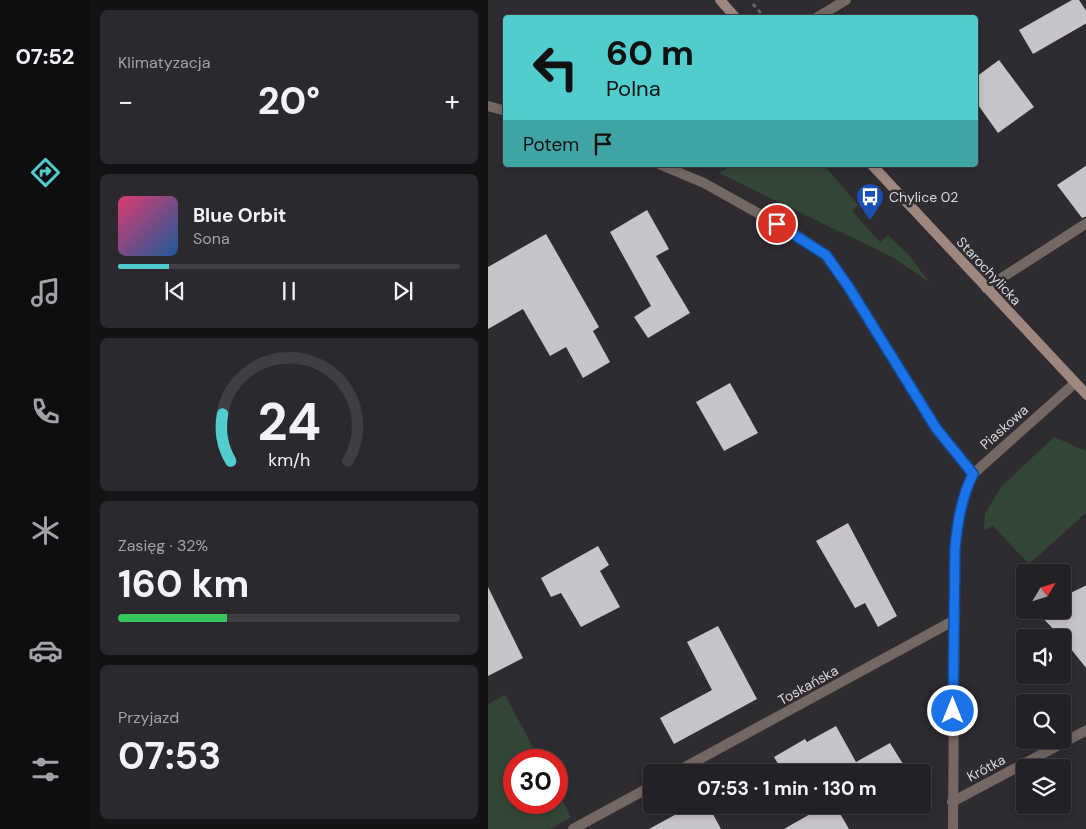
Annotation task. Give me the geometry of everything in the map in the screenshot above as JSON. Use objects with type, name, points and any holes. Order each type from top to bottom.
[{"type":"street","points":[[720,0],[733,15]]},
{"type":"street","points":[[821,15],[846,0]]},
{"type":"street","points":[[488,106],[503,110]]},
{"type":"street","points":[[666,167],[704,183],[792,232],[826,255],[848,286],[936,428],[973,474]]},
{"type":"street","name":"Starochylicka","points":[[874,167],[1086,395]]},
{"type":"street","points":[[986,288],[1086,224]]},
{"type":"street","name":"Piaskowa","points":[[953,829],[953,621],[957,529],[967,488],[973,474],[1074,383]]},
{"type":"street","name":"Toskańska","points":[[691,764],[953,621]]},
{"type":"street","name":"Krótka","points":[[952,802],[1086,730]]},
{"type":"street","points":[[573,829],[643,791]]},
{"type":"path","points":[[749,0],[762,15]]},
{"type":"green space","points":[[730,167],[826,167],[858,205],[852,211],[880,242],[888,235],[909,255],[929,282],[894,258],[719,173]]},
{"type":"green space","points":[[1054,437],[1086,451],[1086,513],[1029,564],[993,526],[984,530],[985,514],[1001,487]]},
{"type":"green space","points":[[505,695],[534,749],[503,749],[503,814],[568,814],[568,811],[571,817],[550,829],[488,829],[488,704]]},
{"type":"building","points":[[1072,0],[1079,0],[1087,12],[1087,23],[1033,54],[1019,30]]},
{"type":"building","points":[[999,60],[1034,107],[998,133],[978,105],[978,76]]},
{"type":"building","points":[[1087,165],[1087,216],[1082,218],[1057,185]]},
{"type":"building","points":[[647,210],[669,249],[656,256],[690,313],[648,338],[634,317],[651,306],[610,232]]},
{"type":"building","points":[[546,234],[599,327],[593,331],[610,362],[583,378],[566,347],[550,356],[523,309],[488,329],[488,267]]},
{"type":"building","points":[[730,383],[758,433],[724,451],[696,402]]},
{"type":"building","points":[[848,523],[897,616],[878,627],[865,603],[855,608],[816,541]]},
{"type":"building","points":[[598,546],[609,565],[600,571],[620,607],[581,627],[561,593],[551,597],[541,578]]},
{"type":"building","points":[[1087,585],[1087,669],[1071,649],[1071,629],[1053,629],[1044,619],[1071,619],[1071,593]]},
{"type":"building","points":[[488,587],[523,658],[488,676]]},
{"type":"building","points":[[718,626],[757,699],[674,744],[660,718],[712,690],[687,642]]},
{"type":"building","points":[[836,726],[856,762],[890,743],[903,764],[778,764],[774,757],[805,739],[807,742]]},
{"type":"building","points":[[676,814],[713,814],[721,829],[649,829]]},
{"type":"building","points":[[810,814],[840,814],[849,829],[784,829]]},
{"type":"place","name":"Chylice 02","points":[[870,221]]},
{"type":"route","points":[[777,224],[826,255],[848,286],[936,428],[973,474],[969,481],[957,529],[955,549],[953,711]]}]
